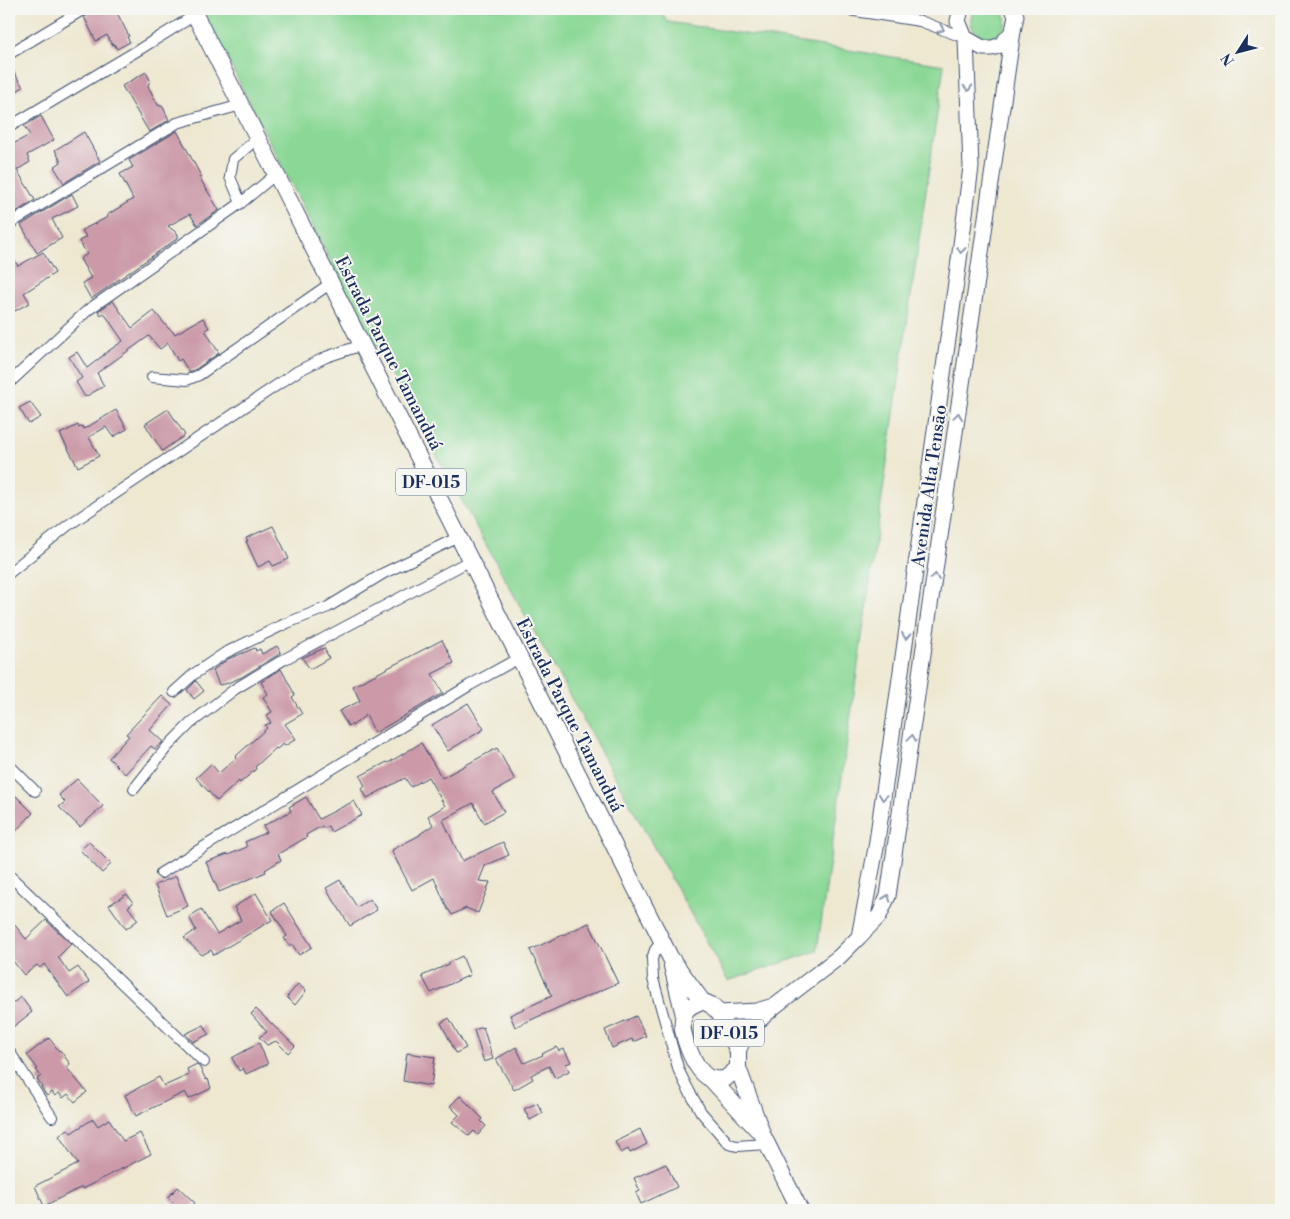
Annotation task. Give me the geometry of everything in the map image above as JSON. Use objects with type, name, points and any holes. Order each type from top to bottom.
[{"type":"main road","name":"Estrada Parque Tamanduá","points":[[193,12],[662,941],[670,956],[702,1001]]},
{"type":"main road","name":"Estrada Parque Tamanduá","points":[[670,956],[684,1015]]},
{"type":"main road","name":"DF-015","points":[[765,1140],[711,1079],[700,1070],[689,1050],[683,1031],[684,1015],[691,1005],[702,1001],[711,1005],[719,1013],[738,1051],[738,1068],[765,1140],[800,1210]]},
{"type":"main road","name":"DF-015","points":[[711,1079],[725,1079],[738,1068]]},
{"type":"street","points":[[9,54],[84,9]]},
{"type":"street","points":[[842,9],[920,21],[965,38],[983,48],[1001,45],[1013,31]]},
{"type":"street","name":"Avenida Alta Tensāo","points":[[859,937],[877,839],[971,167],[965,38],[958,21],[961,9]]},
{"type":"street","name":"Avenida Alta Tensāo","points":[[738,1051],[744,1038],[753,1026],[775,1006],[839,957],[859,937],[879,916],[888,896],[1016,11]]},
{"type":"street","points":[[9,127],[140,49],[193,12]]},
{"type":"street","points":[[9,224],[177,123],[241,105]]},
{"type":"street","points":[[241,203],[230,177],[233,159],[258,138]]},
{"type":"street","points":[[9,383],[88,310],[241,203],[276,174]]},
{"type":"street","points":[[152,377],[187,380],[200,375],[331,283]]},
{"type":"street","points":[[9,573],[67,526],[298,371],[326,357],[362,345]]},
{"type":"street","points":[[174,692],[194,674],[226,653],[287,623],[328,607],[384,573],[459,537]]},
{"type":"street","points":[[134,789],[167,747],[192,723],[235,689],[283,660],[471,560]]},
{"type":"street","points":[[161,872],[470,685],[519,658]]},
{"type":"street","points":[[9,765],[35,791]]},
{"type":"street","points":[[9,875],[204,1062]]},
{"type":"street","points":[[662,941],[652,958],[654,979],[679,1071],[688,1089],[701,1112],[729,1144],[737,1146],[765,1140]]},
{"type":"street","name":"Avenida Alta Tensāo","points":[[719,1013],[757,1011],[775,1006]]},
{"type":"street","points":[[9,1051],[52,1116]]},
{"type":"green space","points":[[202,9],[658,9],[668,22],[944,65],[817,951],[728,981],[351,301]]},
{"type":"green space","points":[[975,9],[1002,9],[1005,22],[999,34],[993,37],[986,37],[980,35],[975,30],[971,24],[971,17]]},
{"type":"building","points":[[92,9],[115,9],[129,36],[127,37],[130,42],[117,49],[114,44],[112,45],[107,35],[96,41],[84,17]]},
{"type":"building","points":[[9,64],[23,87],[9,96]]},
{"type":"building","points":[[146,72],[150,80],[148,86],[158,105],[163,107],[169,120],[149,132],[122,86]]},
{"type":"building","points":[[41,116],[54,140],[27,155],[30,162],[17,170],[35,200],[16,212],[9,198],[9,146],[30,135],[24,126]]},
{"type":"building","points":[[177,131],[201,176],[199,177],[219,210],[197,225],[190,214],[168,226],[178,234],[178,238],[91,299],[82,283],[91,278],[80,259],[87,254],[79,241],[86,237],[82,230],[108,217],[107,215],[133,199],[120,174],[133,167],[129,160]]},
{"type":"building","points":[[84,132],[100,161],[64,183],[54,167],[61,162],[55,150]]},
{"type":"building","points":[[72,194],[78,206],[52,219],[62,238],[37,253],[21,225]]},
{"type":"building","points":[[9,251],[18,266],[43,252],[55,273],[24,293],[29,303],[15,311],[9,300]]},
{"type":"building","points":[[113,301],[132,328],[154,311],[175,334],[203,318],[209,328],[205,330],[219,353],[189,372],[181,359],[178,361],[168,343],[160,349],[149,336],[97,373],[104,386],[85,397],[76,382],[82,378],[69,357],[77,352],[87,368],[123,341],[104,313],[101,315],[98,311]]},
{"type":"building","points":[[30,402],[41,417],[29,424],[19,408]]},
{"type":"building","points":[[168,409],[185,435],[162,451],[145,424]]},
{"type":"building","points":[[116,410],[127,429],[113,437],[106,427],[89,437],[99,456],[78,467],[60,434],[78,425],[79,428],[82,426],[84,429]]},
{"type":"building","points":[[273,526],[289,559],[273,566],[270,561],[258,567],[246,538]]},
{"type":"building","points":[[442,640],[454,663],[432,674],[443,693],[375,733],[366,715],[352,726],[351,724],[348,726],[339,711],[360,701],[353,686]]},
{"type":"building","points":[[277,646],[281,653],[242,677],[219,685],[213,670],[228,659],[255,648],[256,651],[260,649],[262,654]]},
{"type":"building","points":[[324,648],[329,658],[310,669],[302,658]]},
{"type":"building","points":[[281,669],[295,695],[292,697],[302,714],[285,724],[296,739],[285,746],[283,744],[276,748],[255,767],[256,769],[240,783],[239,781],[217,801],[196,778],[211,764],[219,773],[267,728],[265,725],[271,723],[267,715],[272,712],[263,697],[268,694],[261,682]]},
{"type":"building","points":[[196,681],[204,691],[194,699],[187,690]]},
{"type":"building","points":[[162,696],[172,705],[150,730],[163,742],[155,749],[151,746],[125,774],[109,758],[129,736],[126,734]]},
{"type":"building","points":[[468,703],[484,729],[448,751],[432,725]]},
{"type":"building","points":[[421,743],[442,778],[497,748],[515,780],[493,792],[504,812],[484,823],[473,803],[443,820],[462,861],[503,842],[509,855],[485,866],[479,881],[490,882],[478,913],[466,908],[452,915],[434,878],[412,890],[392,852],[392,850],[420,835],[433,825],[428,816],[445,806],[428,777],[411,787],[405,778],[367,798],[362,789],[365,786],[360,776],[388,763]]},
{"type":"building","points":[[77,779],[103,806],[80,827],[59,807],[65,802],[59,795]]},
{"type":"building","points":[[9,789],[33,813],[9,838]]},
{"type":"building","points":[[306,797],[319,819],[354,801],[362,815],[331,832],[328,826],[324,828],[322,826],[278,854],[281,860],[265,870],[266,872],[219,892],[206,862],[247,847],[245,842],[267,832],[263,826],[291,811],[289,807]]},
{"type":"building","points":[[89,842],[111,864],[102,873],[80,850]]},
{"type":"building","points":[[176,876],[188,906],[167,915],[155,885]]},
{"type":"building","points":[[340,880],[357,907],[370,899],[377,910],[350,926],[326,888]]},
{"type":"building","points":[[256,893],[272,920],[214,955],[211,950],[202,955],[184,938],[196,930],[189,917],[201,909],[217,934],[241,920],[234,907]]},
{"type":"building","points":[[127,894],[133,903],[128,907],[138,920],[126,929],[109,905]]},
{"type":"building","points":[[284,903],[312,947],[299,955],[292,944],[289,946],[284,938],[287,936],[272,911]]},
{"type":"building","points":[[46,920],[71,944],[58,957],[69,973],[78,967],[89,982],[68,997],[44,964],[40,968],[37,965],[24,975],[9,956],[9,929],[14,924],[26,939]]},
{"type":"building","points":[[589,923],[618,983],[515,1027],[510,1015],[552,996],[530,950]]},
{"type":"building","points":[[462,956],[470,975],[431,993],[422,976]]},
{"type":"building","points":[[298,984],[306,991],[295,1005],[287,997]]},
{"type":"building","points":[[21,997],[32,1012],[9,1030],[9,1006]]},
{"type":"building","points":[[256,1009],[295,1046],[288,1053],[276,1041],[267,1045],[259,1037],[267,1032],[251,1014]]},
{"type":"building","points":[[636,1016],[646,1036],[633,1042],[632,1039],[612,1048],[605,1030]]},
{"type":"building","points":[[449,1018],[466,1048],[456,1053],[441,1023]]},
{"type":"building","points":[[204,1025],[209,1034],[193,1042],[185,1034]]},
{"type":"building","points":[[483,1027],[493,1059],[484,1062],[474,1030]]},
{"type":"building","points":[[49,1038],[70,1064],[66,1067],[87,1092],[75,1102],[68,1094],[63,1098],[59,1093],[55,1096],[52,1092],[47,1096],[37,1079],[41,1076],[36,1070],[38,1069],[27,1055]]},
{"type":"building","points":[[259,1043],[268,1064],[246,1074],[243,1068],[239,1071],[232,1058]]},
{"type":"building","points":[[516,1047],[524,1063],[556,1047],[559,1051],[564,1049],[571,1062],[566,1064],[569,1071],[555,1078],[549,1066],[531,1075],[533,1079],[514,1090],[496,1059]]},
{"type":"building","points":[[407,1053],[435,1057],[431,1086],[403,1081]]},
{"type":"building","points":[[197,1064],[206,1080],[208,1079],[210,1089],[189,1099],[185,1092],[136,1116],[125,1095],[159,1077],[164,1086],[189,1075],[187,1069]]},
{"type":"building","points":[[460,1096],[483,1119],[481,1121],[486,1126],[478,1135],[474,1131],[469,1136],[452,1122],[459,1115],[450,1106]]},
{"type":"building","points":[[537,1103],[543,1113],[530,1120],[524,1109]]},
{"type":"building","points":[[93,1119],[98,1126],[109,1119],[123,1141],[140,1133],[151,1154],[44,1206],[35,1186],[78,1164],[59,1136],[68,1129],[71,1133]]},
{"type":"building","points":[[640,1129],[647,1144],[630,1153],[628,1149],[621,1153],[615,1142]]},
{"type":"building","points":[[666,1164],[677,1187],[641,1204],[636,1193],[640,1191],[634,1178]]},
{"type":"building","points":[[178,1187],[195,1203],[188,1210],[181,1210],[168,1197]]}]
